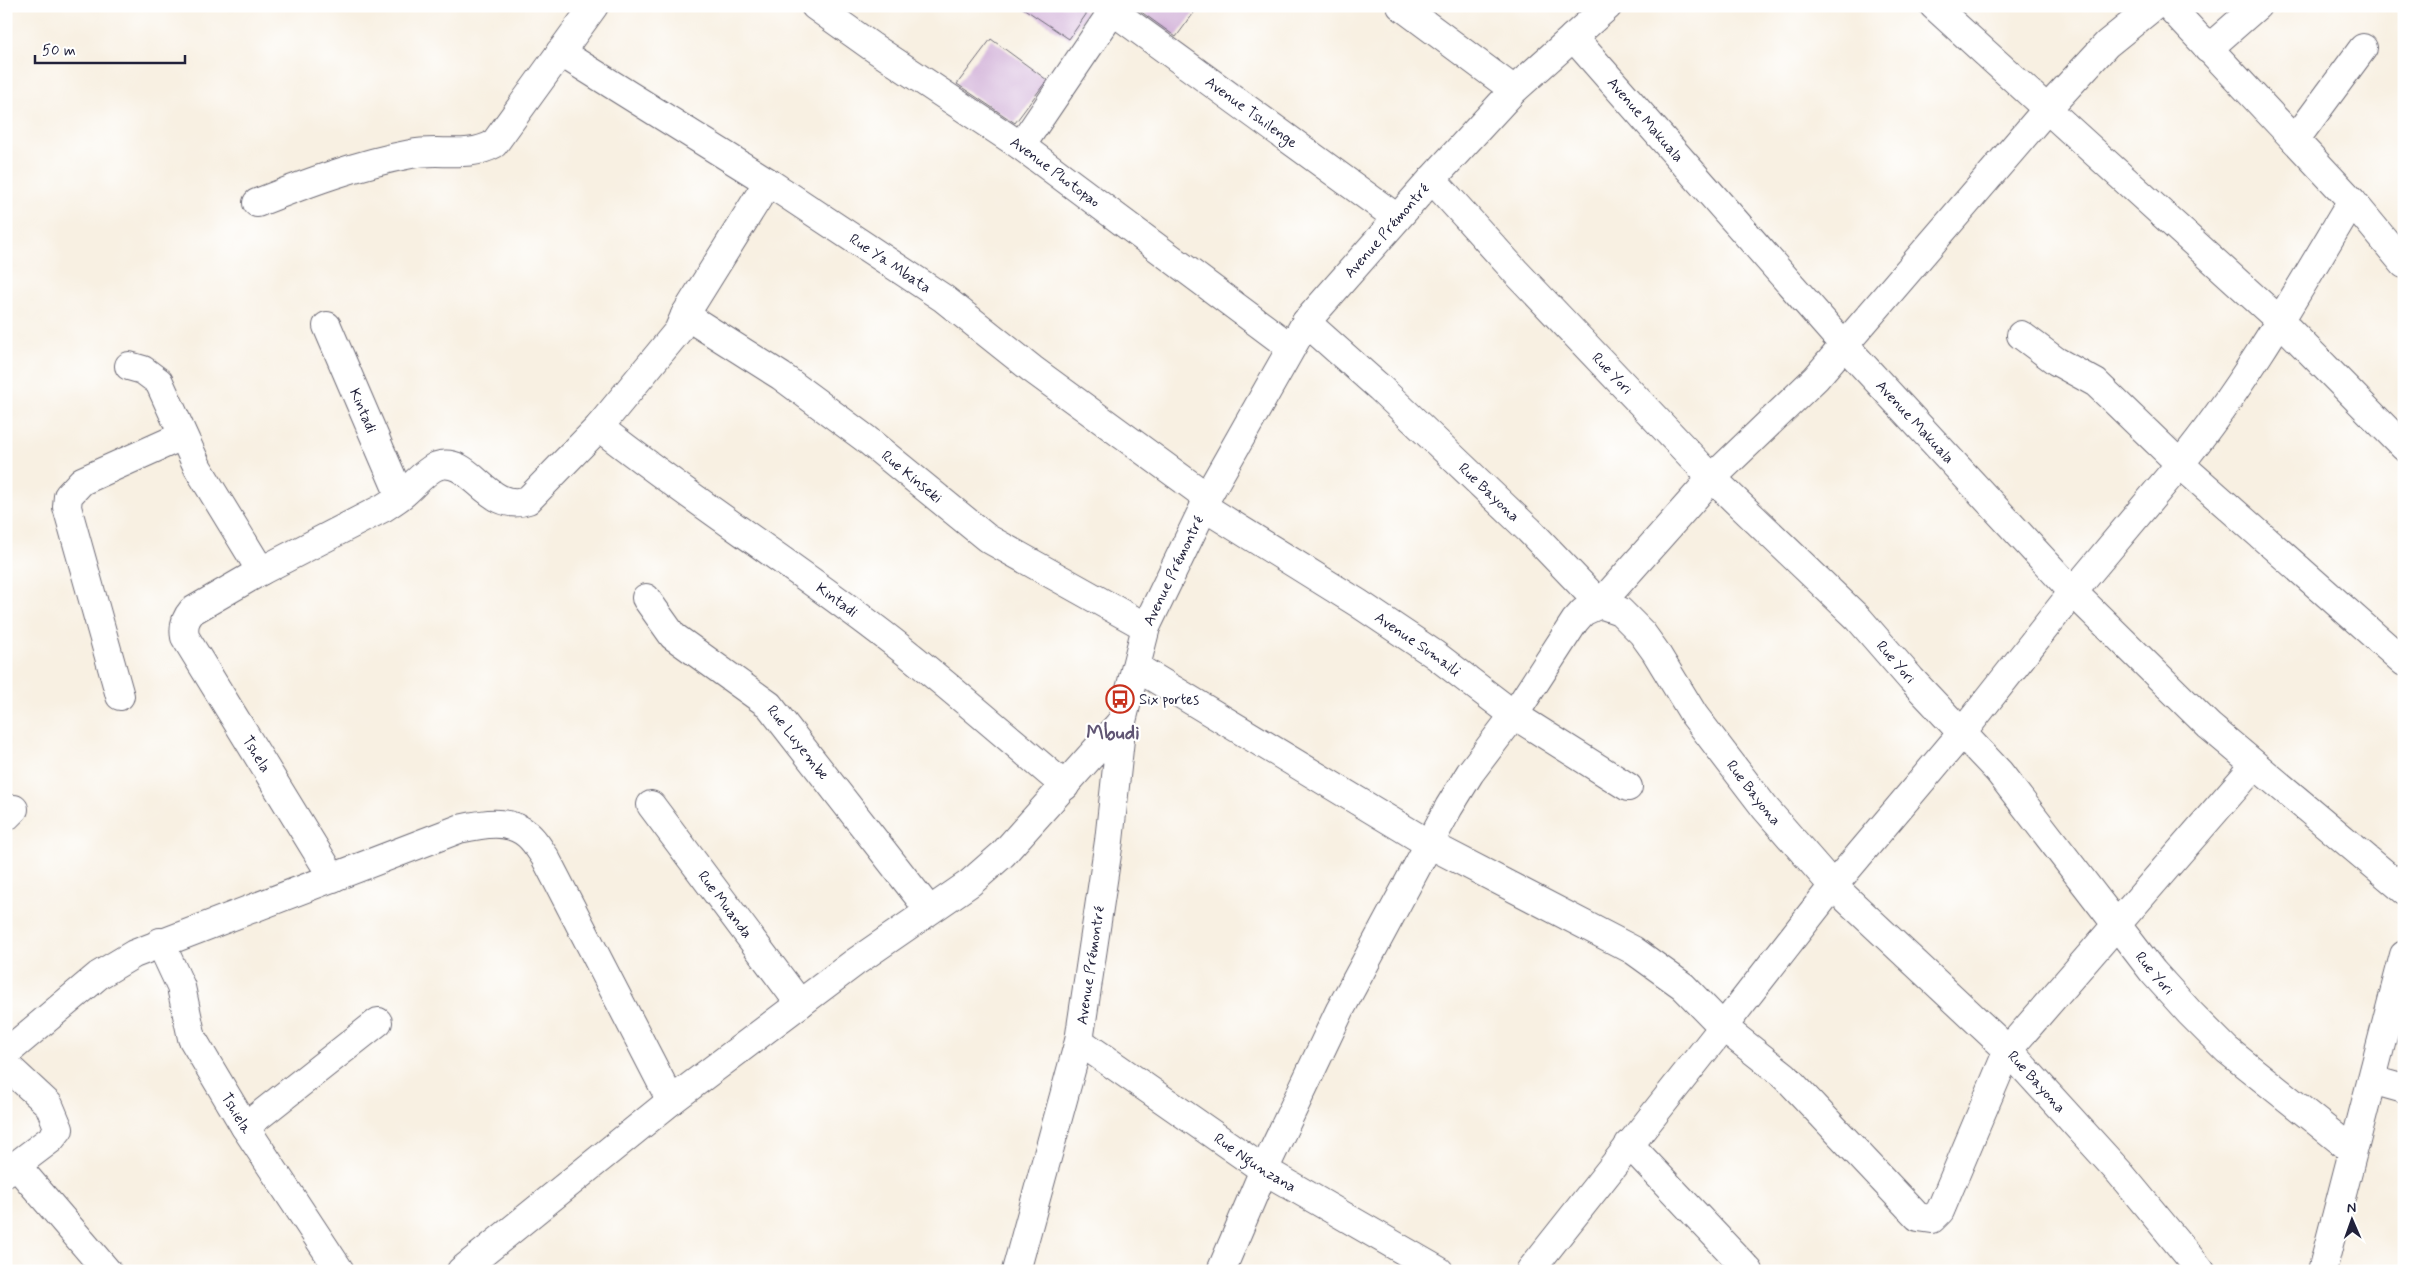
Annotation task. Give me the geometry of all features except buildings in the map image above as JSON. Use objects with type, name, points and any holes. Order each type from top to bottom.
[{"type":"street","points":[[257,202],[385,159],[417,152],[462,153],[484,150],[494,144],[504,131],[594,6]]},
{"type":"street","name":"Avenue Photopao","points":[[815,6],[871,46],[1021,146],[1290,347]]},
{"type":"street","points":[[1401,6],[1514,90]]},
{"type":"street","name":"Avenue Prémontré","points":[[1016,1271],[1079,1041],[1109,841],[1122,721],[1146,627],[1206,502],[1290,347],[1306,322],[1397,218],[1514,90],[1608,6]]},
{"type":"street","points":[[1934,6],[2280,321],[2404,448]]},
{"type":"street","points":[[1221,1271],[1264,1170],[1340,1010],[1449,807],[1470,773],[1514,715],[1575,621],[1583,612],[1600,604],[1712,478],[1816,378],[2047,109],[2107,44],[2154,6]]},
{"type":"street","points":[[2169,6],[2352,201],[2404,264]]},
{"type":"street","points":[[2208,49],[2257,6]]},
{"type":"street","points":[[1021,146],[1112,8]]},
{"type":"street","name":"Avenue Tshilenge","points":[[1112,8],[1397,218]]},
{"type":"street","name":"Avenue Makuala","points":[[1573,37],[1844,345],[2073,592],[2209,726],[2404,890]]},
{"type":"street","points":[[2294,140],[2363,48]]},
{"type":"street","name":"Rue Ya Mbata","points":[[560,52],[768,182],[943,298],[1032,369],[1206,502]]},
{"type":"street","name":"Rue Yori","points":[[1432,179],[1515,271],[1712,478],[1859,619],[1998,772],[2153,972],[2227,1050],[2352,1150]]},
{"type":"street","points":[[129,366],[143,370],[159,382],[182,436],[210,489],[261,571],[358,522],[400,496],[436,467],[453,466],[463,471],[502,502],[516,504],[528,500],[599,427],[678,331],[685,315],[768,182]]},
{"type":"street","points":[[1530,1271],[1833,886],[1962,733],[2073,592],[2204,434],[2280,321],[2352,201]]},
{"type":"street","name":"Rue Kinseki","points":[[685,315],[781,376],[866,439],[987,538],[1146,627]]},
{"type":"street","name":"Rue Bayona","points":[[1306,322],[1380,388],[1529,530],[1600,604],[1620,611],[1642,633],[1694,715],[1765,808],[1833,886],[2008,1050],[2119,1172],[2201,1271]]},
{"type":"street","name":"Kintadi","points":[[327,326],[400,496]]},
{"type":"street","points":[[2021,335],[2056,361],[2096,383],[2180,464],[2404,662]]},
{"type":"street","name":"Kintadi","points":[[599,427],[648,466],[726,518],[893,642],[1065,786]]},
{"type":"street","points":[[120,696],[67,507],[68,496],[82,481],[182,436]]},
{"type":"street","name":"Avenue Sumaili","points":[[1206,502],[1434,654],[1514,715],[1628,787]]},
{"type":"street","name":"Tshela","points":[[261,571],[192,611],[186,618],[183,629],[185,637],[333,878]]},
{"type":"street","name":"Rue Luyembe","points":[[646,598],[673,636],[769,705],[929,910]]},
{"type":"street","points":[[1136,667],[1429,844],[1633,950],[1682,986],[1723,1027],[1785,1076],[1918,1217],[1927,1219],[1937,1215],[1940,1211],[2008,1050],[2255,765]]},
{"type":"street","points":[[462,1271],[670,1101],[800,1004],[970,882],[1003,854],[1122,721]]},
{"type":"street","name":"Rue Muanda","points":[[651,805],[800,1004]]},
{"type":"street","points":[[6,1053],[99,975],[134,954],[160,942],[459,829],[482,824],[506,823],[528,835],[545,857],[670,1101]]},
{"type":"street","name":"Tshiela","points":[[160,942],[181,987],[192,1038],[245,1128],[340,1271]]},
{"type":"street","points":[[2322,1271],[2404,955]]},
{"type":"street","points":[[245,1128],[378,1022]]},
{"type":"street","name":"Rue Ngunzana","points":[[1079,1041],[1264,1170],[1439,1271]]},
{"type":"street","points":[[6,1065],[49,1105],[59,1129],[51,1139],[12,1169],[107,1271]]},
{"type":"street","points":[[2372,1080],[2404,1089]]},
{"type":"street","points":[[1629,1144],[1749,1271]]},
{"type":"place","name":"Six portes","points":[[1120,699]]},
{"type":"district","name":"Mbudi","points":[[1113,732]]}]
